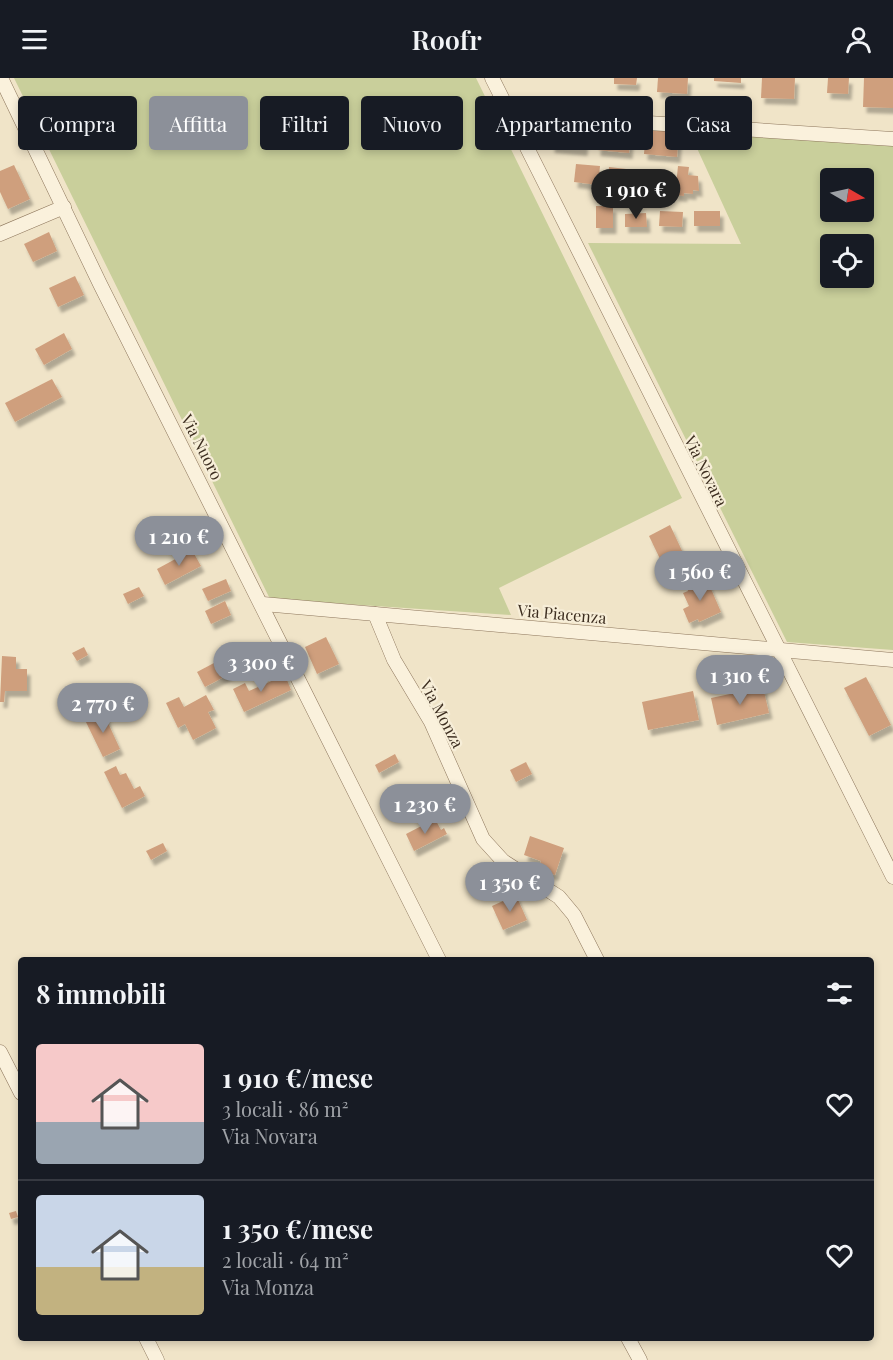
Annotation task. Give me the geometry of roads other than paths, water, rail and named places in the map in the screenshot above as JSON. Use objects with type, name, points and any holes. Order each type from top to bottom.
[{"type":"street","name":"Via Nuoro","points":[[1,78],[438,957]]},
{"type":"street","name":"Via Novara","points":[[492,78],[501,96]]},
{"type":"street","points":[[653,123],[893,139]]},
{"type":"street","name":"Via Novara","points":[[528,150],[893,877]]},
{"type":"street","points":[[0,234],[64,207]]},
{"type":"street","name":"Via Piacenza","points":[[263,604],[893,660]]},
{"type":"street","name":"Via Monza","points":[[375,614],[394,660],[431,722],[483,839],[503,861],[559,897],[574,915],[595,957]]},
{"type":"street","points":[[0,1052],[18,1087]]},
{"type":"street","points":[[148,1341],[157,1360]]},
{"type":"street","points":[[630,1341],[640,1360]]}]
